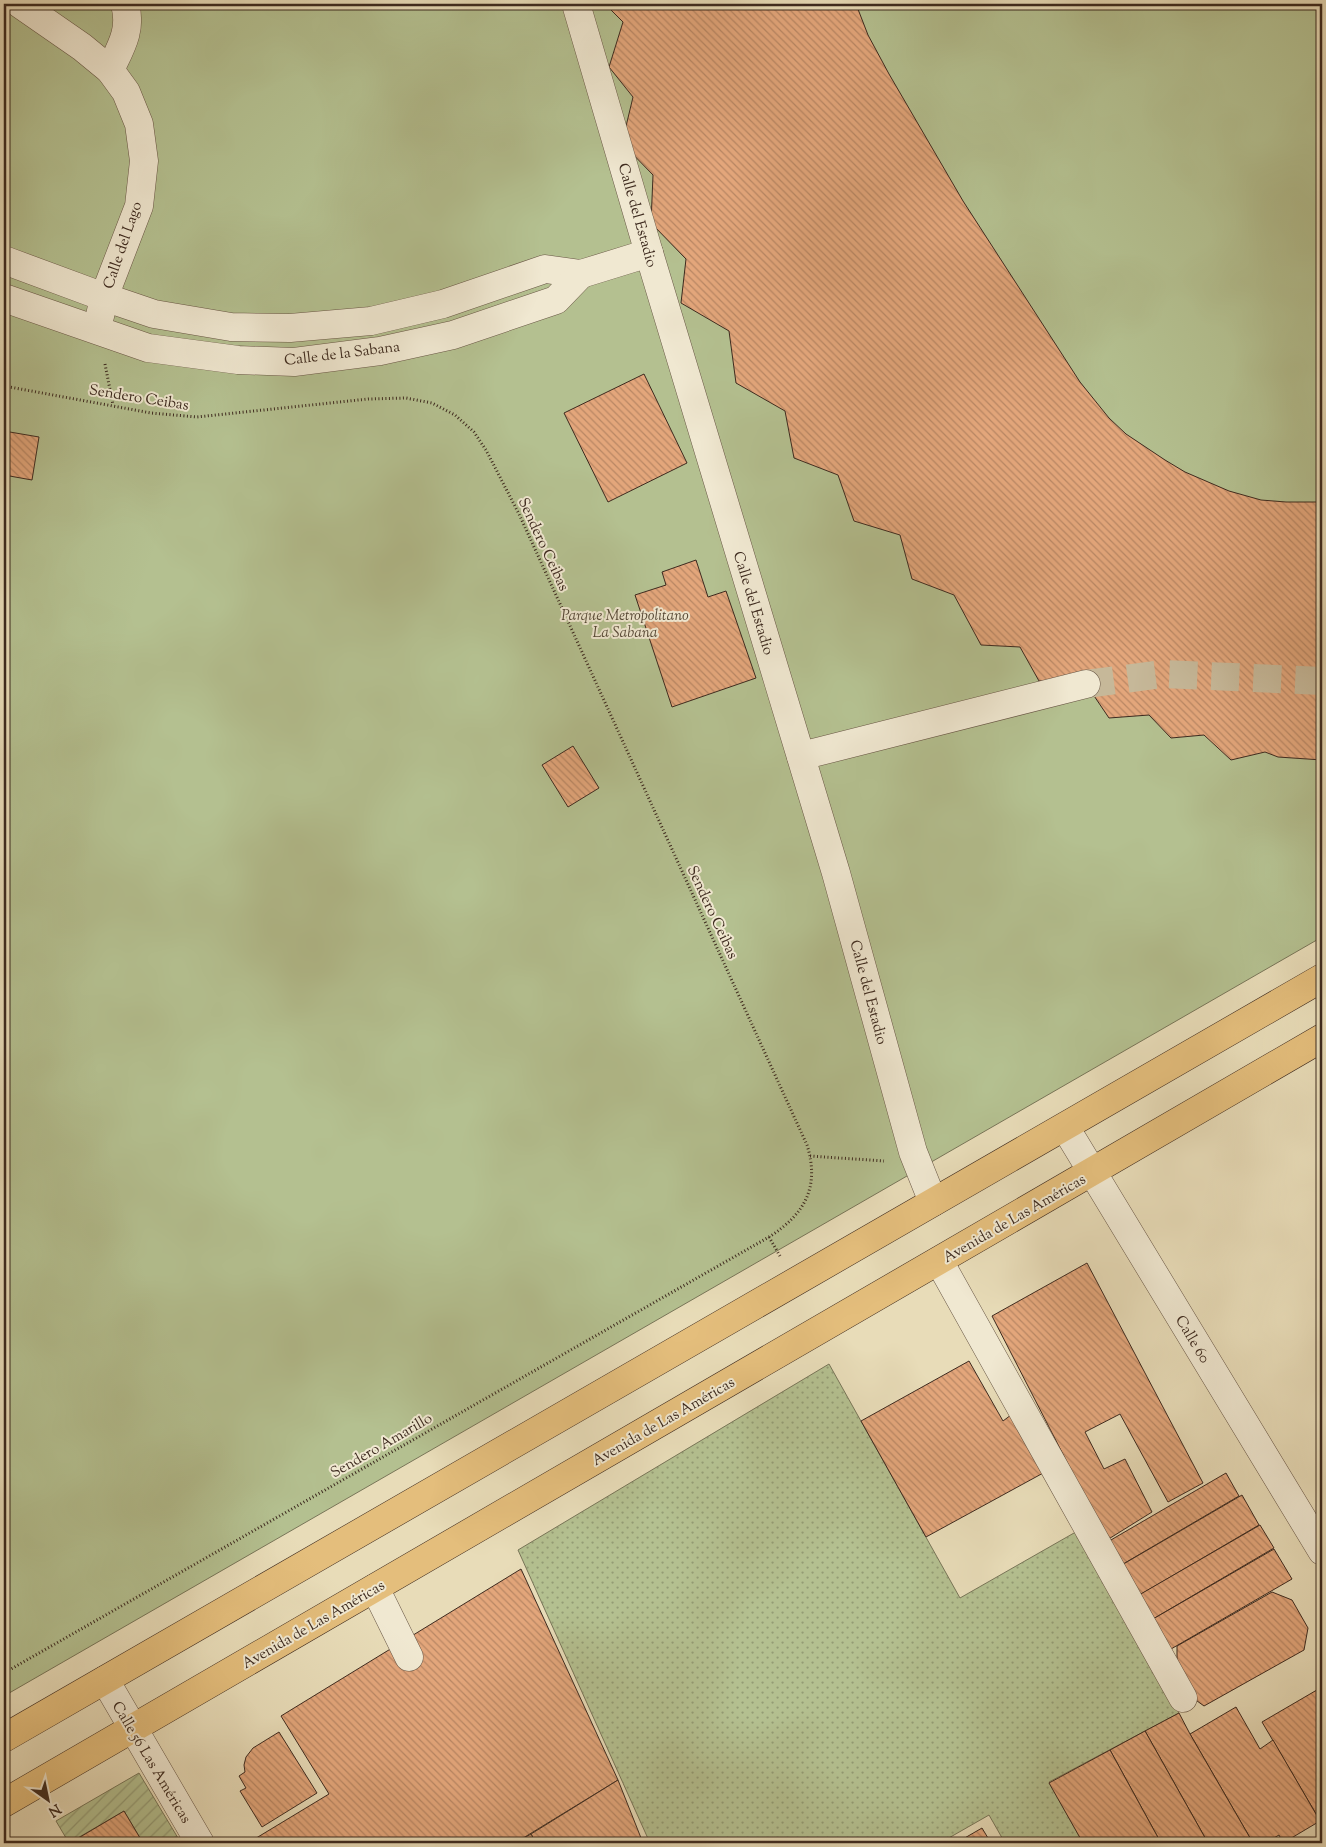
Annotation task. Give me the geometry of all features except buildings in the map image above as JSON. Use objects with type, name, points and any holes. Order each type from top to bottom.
[{"type":"main road","points":[[4,1738],[1322,978]]},
{"type":"main road","name":"Avenida de Las Américas","points":[[4,1803],[1322,1038]]},
{"type":"street","name":"Calle del Lago","points":[[20,4],[82,47],[110,70],[126,92],[139,124],[144,161],[139,206],[104,297],[97,329]]},
{"type":"street","points":[[110,70],[125,37],[128,16],[125,4]]},
{"type":"street","name":"Calle del Estadio","points":[[576,4],[836,874],[917,1164],[934,1202]]},
{"type":"street","name":"Calle de la Sabana","points":[[4,260],[154,314],[231,327],[290,328],[371,320],[443,304],[545,270],[581,274],[649,252]]},
{"type":"street","name":"Calle de la Sabana","points":[[4,298],[148,348],[238,360],[294,362],[380,351],[453,334],[556,300],[581,274]]},
{"type":"street","points":[[800,756],[1086,684]]},
{"type":"street","name":"Calle 60","points":[[1065,1127],[1322,1551]]},
{"type":"street","points":[[939,1261],[1183,1698]]},
{"type":"street","points":[[375,1588],[408,1657]]},
{"type":"street","name":"Calle 56 Las Américas","points":[[105,1680],[200,1843]]},
{"type":"path","name":"Sendero Ceibas","points":[[4,386],[150,413],[197,417],[368,399],[406,398],[432,404],[455,414],[474,432],[486,450],[519,514],[810,1156],[812,1171],[810,1190],[801,1210],[787,1226],[769,1237]]},
{"type":"path","points":[[810,1156],[917,1164]]},
{"type":"path","points":[[769,1237],[781,1258]]},
{"type":"path","name":"Sendero Amarillo","points":[[4,1673],[769,1237]]},
{"type":"green space","name":"Parque Metropolitano La Sabana","points":[[4,4],[1322,4],[1322,937],[4,1696]]},
{"type":"green space","points":[[829,1364],[960,1598],[1081,1529],[1179,1713],[1049,1782],[1083,1843],[1005,1843],[989,1815],[940,1843],[650,1843],[518,1550]]},
{"type":"green space","points":[[139,1773],[181,1843],[143,1843],[124,1811],[69,1843],[56,1821]]},
{"type":"tunnel","points":[[1086,684],[1163,674],[1322,681]]}]
